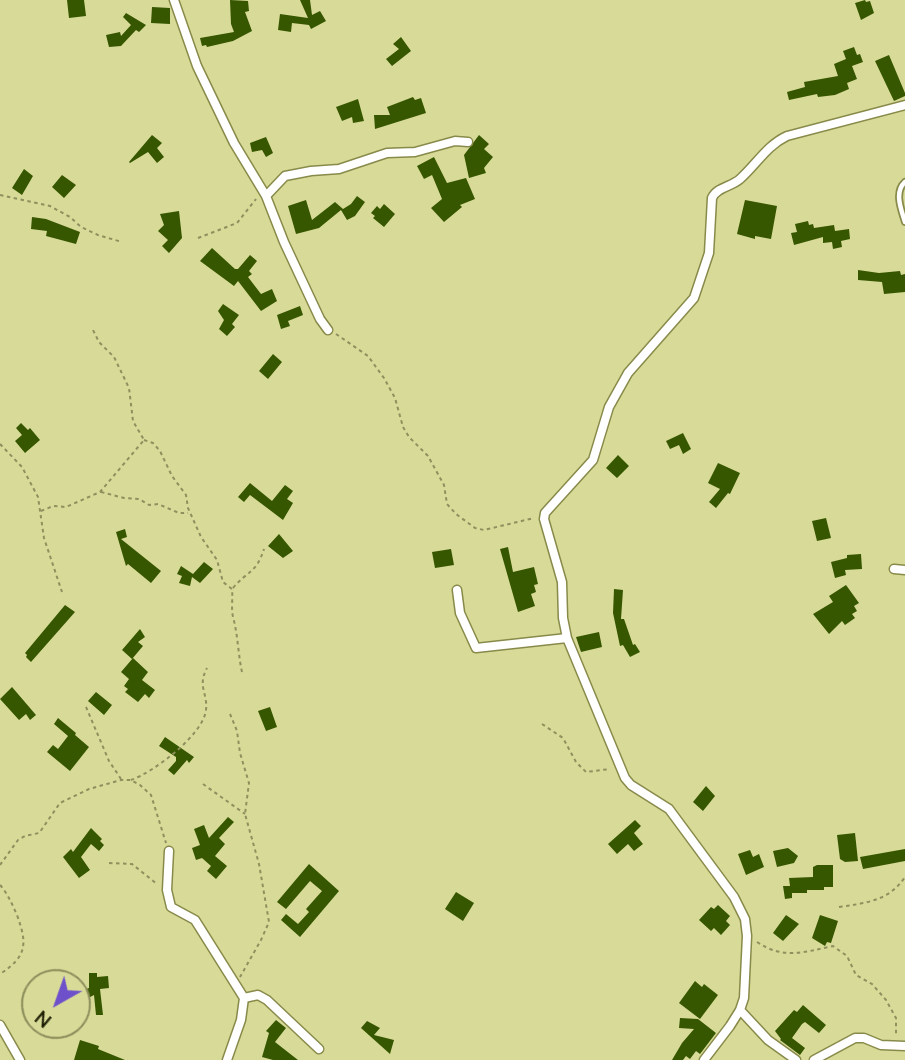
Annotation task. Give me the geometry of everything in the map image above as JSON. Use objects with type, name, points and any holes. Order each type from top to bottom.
[{"type":"street","points":[[174,0],[202,78],[234,142],[265,193],[289,253],[320,319],[328,330]]},
{"type":"street","points":[[704,1060],[740,1010],[744,998],[747,936],[745,919],[740,906],[679,820],[669,809],[631,785],[624,775],[567,638],[563,618],[562,582],[544,519],[545,513],[593,460],[609,407],[628,373],[694,298],[709,253],[712,198],[716,191],[739,179],[774,142],[787,136],[905,105]]},
{"type":"street","points":[[265,193],[285,176],[339,169],[387,153],[415,152],[455,141],[468,142]]},
{"type":"street","points":[[894,569],[905,570]]},
{"type":"street","points":[[457,590],[462,619],[476,648],[567,638]]},
{"type":"street","points":[[169,851],[167,890],[171,907],[195,920],[244,998],[241,1020],[227,1060]]},
{"type":"street","points":[[244,998],[258,996],[267,1000],[319,1049]]},
{"type":"street","points":[[740,1010],[768,1040],[796,1060]]},
{"type":"street","points":[[0,1025],[20,1060]]},
{"type":"street","points":[[814,1060],[855,1038],[864,1038],[881,1045],[904,1046]]},
{"type":"lane","points":[[905,182],[900,186],[898,195],[905,222]]},
{"type":"path","points":[[198,238],[237,223],[265,193]]},
{"type":"path","points":[[0,195],[50,206],[70,217],[81,227],[122,242]]},
{"type":"path","points":[[93,330],[99,342],[114,357],[128,388],[133,421],[144,440],[153,443],[160,451],[172,476],[186,495],[201,537],[217,560],[223,582],[232,589]]},
{"type":"path","points":[[328,330],[368,356],[384,378],[395,398],[403,427],[428,456],[444,485],[447,504],[456,514],[475,528],[484,530],[526,521],[545,513]]},
{"type":"path","points":[[41,511],[53,506],[66,507],[100,492],[144,440]]},
{"type":"path","points":[[0,444],[22,467],[38,497],[44,538],[62,592]]},
{"type":"path","points":[[100,492],[139,499],[149,505],[158,504],[179,513],[190,512]]},
{"type":"path","points":[[242,672],[233,616],[232,589],[242,576],[256,568],[264,549]]},
{"type":"path","points":[[0,865],[18,840],[43,829],[60,803],[89,789],[143,776],[185,742],[200,723],[206,709],[202,680],[207,668]]},
{"type":"path","points":[[86,707],[109,761],[121,780]]},
{"type":"path","points":[[230,714],[237,731],[249,783],[246,814],[259,864],[269,922],[235,984]]},
{"type":"path","points":[[542,724],[563,738],[576,762],[586,772],[613,769],[624,775]]},
{"type":"path","points":[[131,780],[151,795],[169,851]]},
{"type":"path","points":[[203,784],[246,814]]},
{"type":"path","points":[[109,863],[132,864],[167,890]]},
{"type":"path","points":[[839,907],[876,901],[899,885],[905,877]]},
{"type":"path","points":[[0,885],[7,892],[25,937],[19,957],[0,974]]},
{"type":"path","points":[[747,936],[766,948],[786,955],[833,946],[839,949],[847,956],[856,975],[872,984],[887,1000],[896,1018],[896,1037],[904,1046]]},
{"type":"building","points":[[67,0],[84,0],[86,16],[69,18]]},
{"type":"building","points":[[230,0],[248,1],[249,11],[245,12],[252,31],[233,41],[202,46],[200,38],[234,32]]},
{"type":"building","points":[[300,0],[310,0],[312,15],[320,11],[326,21],[311,29],[309,25],[292,23],[291,32],[278,30],[280,14],[308,18]]},
{"type":"building","points":[[870,1],[874,13],[861,20],[855,3]]},
{"type":"building","points":[[152,7],[170,8],[170,24],[151,23]]},
{"type":"building","points":[[126,13],[146,25],[139,32],[136,30],[121,46],[109,47],[106,35],[120,32],[121,36],[131,25],[123,17]]},
{"type":"building","points":[[401,37],[411,51],[392,66],[386,59],[399,49],[393,44]]},
{"type":"building","points":[[854,47],[863,62],[852,66],[857,79],[847,83],[849,89],[835,95],[818,97],[817,94],[789,100],[787,92],[805,87],[804,82],[838,76],[834,64],[846,59],[843,51]]},
{"type":"building","points":[[889,55],[905,93],[905,96],[894,101],[875,61]]},
{"type":"building","points":[[413,97],[415,100],[421,98],[426,113],[375,129],[374,115],[390,115],[387,107]]},
{"type":"building","points":[[358,99],[364,121],[353,123],[352,117],[342,121],[336,107]]},
{"type":"building","points":[[152,135],[162,143],[157,148],[164,157],[157,163],[148,152],[130,163],[129,162]]},
{"type":"building","points":[[479,135],[489,144],[484,149],[493,157],[484,168],[486,173],[469,178],[464,155]]},
{"type":"building","points":[[266,137],[273,153],[266,157],[262,150],[252,152],[250,143]]},
{"type":"building","points":[[434,157],[447,183],[466,178],[475,199],[460,205],[462,207],[444,222],[431,208],[442,199],[432,175],[424,179],[417,166]]},
{"type":"building","points":[[24,169],[33,176],[22,195],[12,188]]},
{"type":"building","points":[[62,175],[76,185],[64,198],[52,187]]},
{"type":"building","points":[[357,196],[365,202],[355,216],[347,220],[341,210],[319,228],[296,234],[288,206],[306,200],[312,220],[335,202],[343,209]]},
{"type":"building","points":[[745,200],[777,206],[771,239],[755,236],[755,239],[737,234]]},
{"type":"building","points":[[384,204],[395,214],[384,227],[371,213],[377,206],[380,209]]},
{"type":"building","points":[[179,211],[182,238],[169,253],[162,246],[168,240],[158,231],[164,225],[160,214]]},
{"type":"building","points":[[32,217],[46,219],[80,232],[76,244],[46,236],[47,231],[31,229]]},
{"type":"building","points":[[808,221],[814,228],[834,225],[835,231],[849,229],[850,239],[841,241],[842,247],[833,249],[832,242],[823,243],[823,237],[794,245],[791,233],[797,232],[795,224]]},
{"type":"building","points":[[212,248],[235,269],[250,255],[257,261],[248,277],[261,294],[272,289],[277,301],[261,311],[238,281],[234,286],[200,261]]},
{"type":"building","points":[[858,270],[879,273],[900,271],[901,275],[905,274],[905,292],[884,294],[882,282],[858,280]]},
{"type":"building","points":[[223,304],[239,315],[232,324],[235,327],[227,336],[219,329],[224,320],[218,311]]},
{"type":"building","points":[[300,306],[303,315],[288,321],[290,326],[281,329],[277,315]]},
{"type":"building","points":[[273,354],[282,362],[268,379],[259,371]]},
{"type":"building","points":[[21,423],[28,430],[30,428],[40,440],[25,453],[15,441],[22,435],[16,428]]},
{"type":"building","points":[[683,433],[691,449],[683,454],[679,445],[670,449],[666,441]]},
{"type":"building","points":[[618,455],[629,466],[617,478],[606,468]]},
{"type":"building","points":[[718,463],[740,473],[730,494],[728,493],[716,508],[709,502],[720,489],[708,483]]},
{"type":"building","points":[[250,483],[272,501],[285,485],[293,491],[287,499],[293,503],[283,520],[250,495],[244,502],[238,497]]},
{"type":"building","points":[[826,518],[831,538],[817,541],[812,521]]},
{"type":"building","points":[[125,529],[127,537],[121,539],[161,571],[151,583],[128,564],[126,566],[116,532]]},
{"type":"building","points":[[279,534],[293,551],[283,558],[268,546]]},
{"type":"building","points":[[508,547],[513,572],[534,567],[538,584],[534,585],[536,592],[531,594],[535,606],[518,612],[500,549]]},
{"type":"building","points":[[451,549],[454,565],[435,568],[432,552]]},
{"type":"building","points":[[861,554],[862,569],[845,570],[846,575],[835,578],[831,562],[847,558],[847,555]]},
{"type":"building","points":[[204,562],[213,569],[200,583],[192,577],[190,586],[179,583],[182,576],[177,574],[181,566],[193,574]]},
{"type":"building","points":[[846,585],[859,603],[854,606],[857,611],[852,614],[855,618],[845,625],[842,621],[829,634],[813,614],[833,602],[829,596]]},
{"type":"building","points":[[614,589],[623,590],[621,619],[624,619],[633,645],[635,644],[640,652],[630,657],[623,645],[620,646],[613,613]]},
{"type":"building","points":[[65,605],[75,612],[31,662],[25,653]]},
{"type":"building","points":[[140,629],[145,637],[138,642],[143,646],[132,659],[122,650]]},
{"type":"building","points":[[599,632],[602,647],[581,652],[576,637]]},
{"type":"building","points":[[133,658],[148,672],[142,680],[155,690],[149,698],[145,694],[138,702],[125,692],[128,689],[124,686],[129,679],[121,672]]},
{"type":"building","points":[[12,687],[36,715],[30,720],[26,714],[19,720],[0,699]]},
{"type":"building","points":[[96,692],[112,705],[104,715],[88,701]]},
{"type":"building","points":[[270,707],[277,727],[266,731],[258,711]]},
{"type":"building","points":[[58,718],[89,747],[70,771],[47,752],[53,745],[58,749],[68,736],[54,724]]},
{"type":"building","points":[[165,737],[194,757],[189,763],[187,760],[174,775],[168,770],[176,757],[159,746]]},
{"type":"building","points":[[706,786],[715,796],[703,811],[693,802]]},
{"type":"building","points":[[228,817],[234,822],[219,838],[225,844],[215,856],[227,866],[216,879],[207,871],[211,866],[202,858],[196,860],[192,848],[200,845],[194,829],[204,825],[209,838]]},
{"type":"building","points":[[635,820],[641,826],[634,833],[643,844],[634,851],[628,844],[617,854],[608,844]]},
{"type":"building","points":[[91,828],[104,845],[99,851],[91,844],[81,857],[90,870],[79,878],[63,857],[71,849],[73,852]]},
{"type":"building","points":[[855,833],[858,861],[845,862],[840,859],[837,835]]},
{"type":"building","points":[[788,848],[798,856],[794,863],[777,867],[773,851]]},
{"type":"building","points":[[905,849],[905,861],[863,869],[860,857]]},
{"type":"building","points":[[750,850],[753,857],[759,854],[764,867],[746,875],[738,854]]},
{"type":"building","points":[[309,864],[339,891],[300,937],[281,920],[286,914],[298,924],[309,912],[306,909],[322,891],[310,881],[286,909],[277,902]]},
{"type":"building","points":[[833,865],[833,887],[807,890],[807,893],[792,893],[792,898],[785,899],[783,886],[790,886],[789,878],[813,877],[813,867]]},
{"type":"building","points":[[456,892],[474,903],[463,921],[445,909]]},
{"type":"building","points":[[718,905],[730,916],[726,921],[730,925],[721,935],[714,928],[711,931],[699,920],[711,907],[714,909]]},
{"type":"building","points":[[786,915],[799,924],[783,941],[773,933]]},
{"type":"building","points":[[820,915],[838,921],[831,943],[827,942],[825,946],[812,938]]},
{"type":"building","points":[[91,973],[97,973],[97,977],[108,976],[109,988],[100,989],[103,1015],[96,1015],[94,995],[91,997]]},
{"type":"building","points":[[695,981],[702,987],[704,984],[718,995],[700,1019],[679,1003]]},
{"type":"building","points":[[803,1005],[826,1025],[819,1033],[805,1022],[802,1024],[792,1038],[805,1048],[800,1055],[780,1040],[775,1031],[794,1010],[797,1012]]},
{"type":"building","points":[[680,1018],[698,1019],[716,1033],[700,1054],[696,1051],[690,1059],[686,1056],[683,1060],[672,1060],[694,1029],[679,1028]]},
{"type":"building","points":[[276,1020],[286,1028],[275,1042],[298,1060],[262,1057],[269,1033],[266,1031]]},
{"type":"building","points":[[367,1021],[380,1028],[374,1035],[394,1040],[390,1054],[361,1028]]},
{"type":"building","points":[[80,1040],[99,1046],[98,1049],[125,1060],[74,1060]]}]
